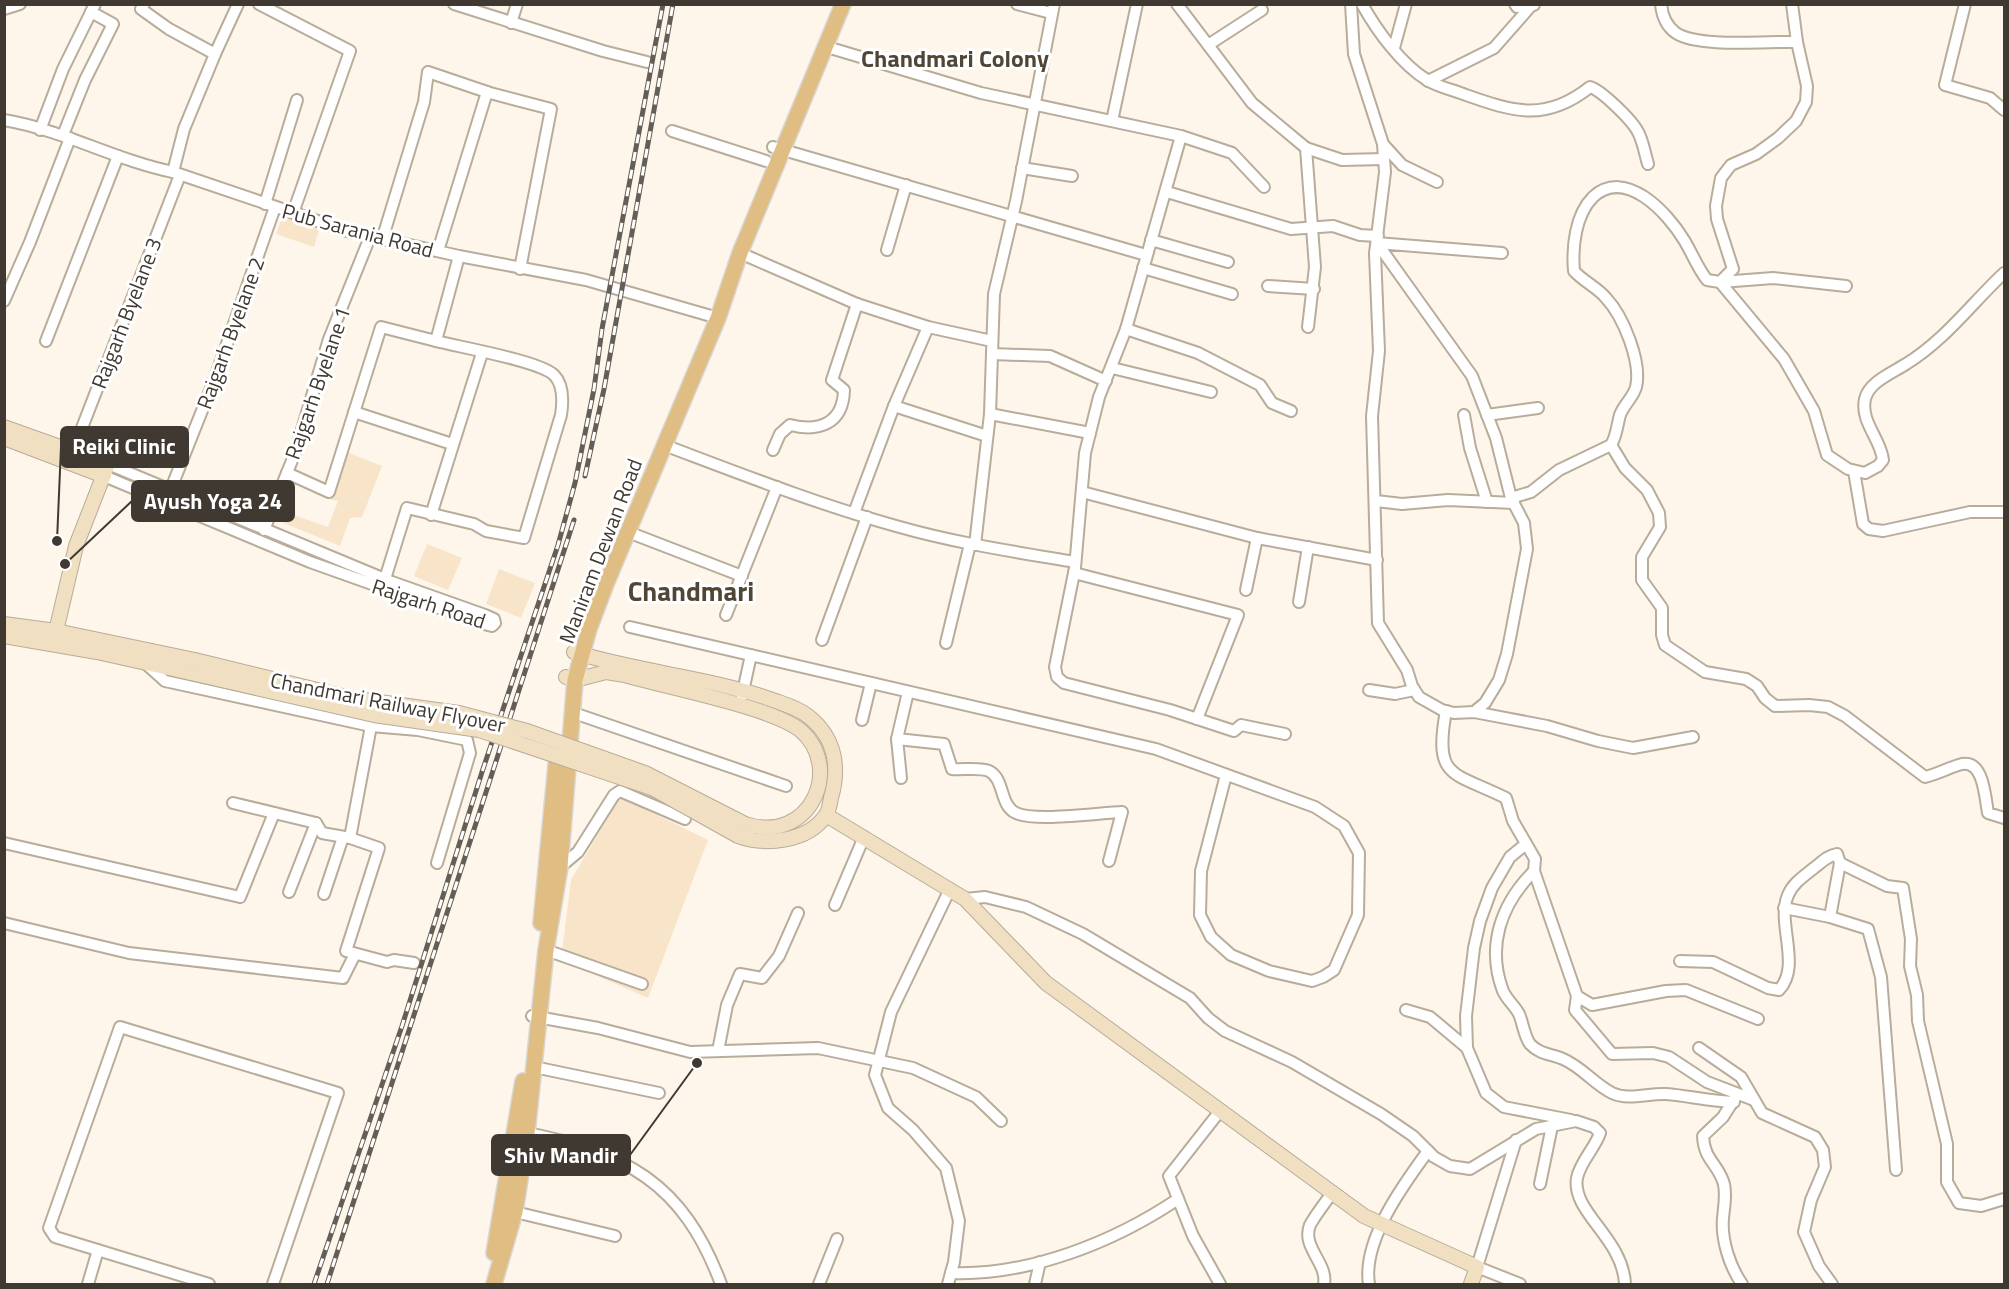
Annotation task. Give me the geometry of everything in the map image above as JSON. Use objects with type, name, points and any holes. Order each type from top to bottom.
[{"type":"main road","name":"Maniram Dewan Road","points":[[486,1284],[534,1067],[536,1017],[546,950],[554,866],[554,773],[571,679],[597,582],[740,253],[833,4]]},
{"type":"main road","name":"Maniram Dewan Road","points":[[578,653],[664,445],[713,317],[766,161],[778,148],[826,47],[843,4]]},
{"type":"main road","name":"Rajgarh Road","points":[[4,428],[73,452],[106,470]]},
{"type":"main road","name":"Rajgarh Road","points":[[4,438],[106,470]]},
{"type":"main road","points":[[54,638],[76,546],[106,470]]},
{"type":"main road","points":[[4,624],[54,638]]},
{"type":"main road","points":[[4,636],[54,638]]},
{"type":"main road","name":"Chandmari Railway Flyover","points":[[54,638],[193,667],[374,715],[479,730],[652,788],[742,830],[750,840],[790,839],[816,825],[826,815]]},
{"type":"main road","points":[[578,653],[744,690],[805,713],[821,729],[835,757],[837,772],[826,815],[965,898],[1046,983],[1364,1216],[1477,1267],[1471,1284]]},
{"type":"main road","name":"Chandmari Railway Flyover","points":[[571,679],[606,672],[625,675],[782,720],[801,731],[814,751],[819,775],[813,800],[801,816],[774,829],[742,830]]},
{"type":"main road","name":"Maniram Dewan Road","points":[[494,1284],[515,1212],[521,1132],[571,712],[571,679]]},
{"type":"street","points":[[4,9],[20,4]]},
{"type":"street","points":[[144,4],[141,9],[169,29],[215,54]]},
{"type":"street","name":"Rajgarh Byelane 3","points":[[73,452],[176,174],[184,129],[238,4]]},
{"type":"street","points":[[259,4],[350,51],[293,213]]},
{"type":"street","points":[[454,4],[646,62]]},
{"type":"street","points":[[511,23],[517,4]]},
{"type":"street","points":[[946,643],[973,544],[990,414],[994,294],[1013,215],[1053,9],[1017,4]]},
{"type":"street","points":[[1112,121],[1137,4]]},
{"type":"street","points":[[1177,4],[1252,103],[1306,148],[1342,160],[1384,159]]},
{"type":"street","points":[[1351,4],[1354,54],[1383,144],[1385,172],[1377,239],[1376,305],[1379,351],[1372,416],[1377,501],[1378,623],[1407,670],[1414,690],[1430,706],[1446,711],[1474,712],[1547,726],[1598,741],[1633,748],[1693,736]]},
{"type":"street","points":[[1362,4],[1371,21],[1394,48],[1428,81],[1511,111],[1554,109],[1575,99],[1590,87],[1596,89],[1625,115],[1638,132],[1648,164]]},
{"type":"street","points":[[1394,48],[1406,4]]},
{"type":"street","points":[[1515,4],[1517,7],[1532,6]]},
{"type":"street","points":[[1662,4],[1667,24],[1677,34],[1707,42],[1797,42]]},
{"type":"street","points":[[1720,282],[1733,270],[1717,219],[1716,206],[1721,178],[1731,165],[1756,154],[1778,138],[1802,112],[1807,86],[1797,42],[1792,4]]},
{"type":"street","points":[[1962,5],[1945,85],[1990,98],[2004,110]]},
{"type":"street","points":[[1428,81],[1494,48],[1532,6]]},
{"type":"street","points":[[4,301],[30,242],[85,80],[113,24],[93,8],[63,69],[40,130]]},
{"type":"street","points":[[1208,45],[1262,10]]},
{"type":"street","points":[[826,47],[981,93],[1181,136],[1232,153],[1264,187]]},
{"type":"street","points":[[382,240],[424,102],[428,72],[487,92],[551,109],[520,269]]},
{"type":"street","points":[[438,251],[487,92]]},
{"type":"street","name":"Rajgarh Byelane 2","points":[[170,491],[215,378],[270,205],[297,100]]},
{"type":"street","name":"Pub Sarania Road","points":[[4,120],[67,136],[151,168],[370,237],[520,269],[586,280],[713,317]]},
{"type":"street","points":[[672,131],[766,161]]},
{"type":"street","points":[[1181,136],[1167,192],[1146,255],[1126,329],[1099,398],[1085,453],[1075,568],[1055,667],[1057,676],[1064,683],[1170,710],[1225,729],[1234,731],[1241,725],[1285,734]]},
{"type":"street","points":[[1383,144],[1402,165],[1437,182]]},
{"type":"street","points":[[778,148],[1146,255]]},
{"type":"street","points":[[1306,148],[1315,267],[1308,327]]},
{"type":"street","points":[[46,341],[118,156]]},
{"type":"street","points":[[1022,168],[1072,176]]},
{"type":"street","points":[[887,250],[906,185]]},
{"type":"street","points":[[1377,501],[1402,504],[1448,500],[1486,502],[1512,500],[1531,492],[1559,470],[1611,445],[1616,437],[1621,412],[1636,388],[1634,353],[1614,308],[1604,295],[1574,271],[1573,256],[1581,213],[1599,192],[1611,186],[1624,187],[1636,192],[1671,223],[1707,280],[1720,282],[1773,278],[1846,286]]},
{"type":"street","points":[[1167,192],[1291,229],[1333,226],[1377,239],[1502,253]]},
{"type":"street","name":"Rajgarh Byelane 1","points":[[264,530],[287,473],[329,339],[370,237]]},
{"type":"street","points":[[1377,239],[1472,376],[1496,438],[1512,500],[1524,523],[1527,549],[1514,620],[1499,680],[1485,703],[1474,712]]},
{"type":"street","points":[[1151,240],[1228,262]]},
{"type":"street","points":[[740,253],[857,304],[928,327],[992,341]]},
{"type":"street","points":[[436,341],[459,256]]},
{"type":"street","points":[[1143,268],[1232,294]]},
{"type":"street","points":[[1720,282],[1784,359],[1814,411],[1827,455],[1854,471],[1865,473],[1878,466],[1883,460],[1882,449],[1867,419],[1864,402],[1869,389],[1917,357],[2002,279]]},
{"type":"street","points":[[1268,286],[1314,289]]},
{"type":"street","points":[[773,450],[780,434],[790,425],[804,428],[820,427],[834,418],[843,404],[844,390],[832,380],[857,304]]},
{"type":"street","points":[[287,473],[328,492],[381,327],[547,370],[560,384],[563,402],[561,415],[524,538],[486,531],[474,524],[407,508],[385,579]]},
{"type":"street","points":[[854,513],[894,406],[928,327]]},
{"type":"street","points":[[1126,329],[1198,353],[1260,385],[1272,403],[1291,411]]},
{"type":"street","points":[[431,515],[482,352]]},
{"type":"street","points":[[992,354],[1050,356],[1106,381]]},
{"type":"street","points":[[1112,368],[1211,392]]},
{"type":"street","points":[[894,406],[987,436]]},
{"type":"street","points":[[1487,415],[1538,408]]},
{"type":"street","points":[[354,412],[452,444]]},
{"type":"street","points":[[990,414],[1090,433]]},
{"type":"street","points":[[1464,415],[1470,448],[1486,502]]},
{"type":"street","points":[[664,445],[777,487],[867,517],[1075,568],[1238,615],[1197,719]]},
{"type":"street","points":[[1611,445],[1625,468],[1647,490],[1659,513],[1660,527],[1642,557],[1642,580],[1662,608],[1662,635],[1665,645],[1705,672],[1746,679],[1757,686],[1765,698],[1775,706],[1828,707],[1845,716],[1925,777],[1963,764],[1973,765],[1978,770],[1988,813],[2004,818]]},
{"type":"street","name":"Rajgarh Road","points":[[106,470],[170,491],[385,579],[485,615],[494,619],[495,623],[492,626],[484,624],[310,562],[106,470]]},
{"type":"street","points":[[1854,471],[1863,524],[1869,529],[1883,531],[1970,512],[2004,512]]},
{"type":"street","points":[[726,615],[777,487]]},
{"type":"street","points":[[1082,492],[1257,538],[1377,560]]},
{"type":"street","points":[[822,640],[867,517]]},
{"type":"street","points":[[628,532],[742,576]]},
{"type":"street","points":[[1246,590],[1257,538]]},
{"type":"street","points":[[1299,603],[1308,547]]},
{"type":"street","points":[[630,627],[1156,749],[1315,807],[1344,826],[1359,853],[1358,915],[1334,970],[1323,977],[1312,981],[1269,970],[1231,955],[1211,937],[1200,915],[1201,871],[1226,775]]},
{"type":"street","points":[[737,706],[744,690],[751,655]]},
{"type":"street","points":[[147,656],[165,681],[371,726],[418,730],[468,740],[470,753],[437,863]]},
{"type":"street","points":[[862,720],[871,683]]},
{"type":"street","points":[[1369,690],[1395,694],[1414,690]]},
{"type":"street","points":[[901,778],[897,739],[908,692]]},
{"type":"street","points":[[1446,711],[1441,737],[1445,763],[1455,777],[1506,798],[1513,821],[1535,859],[1534,871],[1577,996],[1575,1010],[1612,1054],[1653,1053],[1669,1057],[1735,1098]]},
{"type":"street","points":[[571,712],[786,786]]},
{"type":"street","points":[[324,894],[347,837],[371,726]]},
{"type":"street","points":[[897,739],[944,744],[952,769],[987,770],[997,778],[1006,804],[1015,812],[1033,816],[1122,812],[1109,861]]},
{"type":"street","points":[[554,866],[578,852],[614,795],[620,791],[684,819]]},
{"type":"street","points":[[233,803],[316,823],[322,832],[347,837],[379,848],[346,951],[387,962],[394,960],[414,963]]},
{"type":"street","points":[[4,843],[240,897],[274,813]]},
{"type":"street","points":[[289,892],[316,823]]},
{"type":"street","points":[[835,905],[864,837]]},
{"type":"street","points":[[1526,844],[1510,857],[1492,888],[1480,921],[1473,948],[1466,1016],[1467,1048],[1486,1093],[1504,1107],[1576,1121],[1594,1127],[1600,1132],[1577,1175],[1576,1189],[1580,1204],[1602,1228],[1618,1254],[1625,1284]]},
{"type":"street","points":[[1680,961],[1713,962],[1768,988],[1779,990],[1785,983],[1788,965],[1784,908],[1788,893],[1800,878],[1829,856],[1837,854],[1839,863],[1830,917]]},
{"type":"street","points":[[1839,863],[1887,886],[1903,888],[1911,939],[1910,966],[1917,995],[1918,1021],[1947,1144],[1947,1182],[1959,1203],[1981,1206],[2004,1199]]},
{"type":"street","points":[[1534,871],[1521,883],[1504,911],[1494,943],[1496,967],[1504,994],[1519,1014],[1529,1042],[1540,1052],[1563,1059],[1583,1070],[1613,1094],[1632,1097],[1679,1095],[1706,1101],[1735,1098],[1754,1100]]},
{"type":"street","points":[[948,1284],[959,1221],[946,1168],[913,1130],[888,1108],[874,1076],[891,1012],[950,889]]},
{"type":"street","points":[[965,898],[985,897],[1026,907],[1083,934],[1190,998],[1208,1018],[1226,1030],[1292,1062],[1381,1114],[1450,1166],[1470,1169],[1536,1129],[1576,1121]]},
{"type":"street","points":[[1784,908],[1830,917],[1869,929],[1881,976],[1896,1170]]},
{"type":"street","points":[[718,1051],[727,1005],[740,974],[762,978],[779,956],[798,913]]},
{"type":"street","points":[[4,923],[129,953],[344,978],[355,954]]},
{"type":"street","points":[[546,950],[642,984]]},
{"type":"street","points":[[1577,996],[1592,1005],[1666,991],[1686,990],[1758,1020]]},
{"type":"street","points":[[1406,1010],[1430,1017],[1467,1048]]},
{"type":"street","points":[[536,1017],[598,1028],[690,1052],[818,1048],[913,1068],[976,1097],[1001,1120]]},
{"type":"street","points":[[209,1284],[55,1237],[49,1228],[120,1027],[338,1093],[273,1284]]},
{"type":"street","points":[[1699,1048],[1741,1077],[1762,1113],[1796,1126],[1815,1137],[1823,1150],[1825,1167],[1811,1200],[1804,1232],[1819,1266],[1832,1284]]},
{"type":"street","points":[[534,1067],[659,1093]]},
{"type":"street","points":[[1735,1098],[1703,1136],[1704,1151],[1723,1182],[1723,1221],[1727,1248],[1732,1269],[1742,1284]]},
{"type":"street","points":[[1220,1111],[1169,1176],[1193,1236],[1220,1284]]},
{"type":"street","points":[[1540,1184],[1552,1126]]},
{"type":"street","points":[[521,1132],[604,1152],[638,1169],[665,1192],[701,1237],[721,1284]]},
{"type":"street","points":[[1516,1140],[1504,1188],[1477,1267],[1520,1284]]},
{"type":"street","points":[[1369,1284],[1372,1250],[1382,1225],[1400,1190],[1428,1151]]},
{"type":"street","points":[[1323,1284],[1324,1272],[1308,1239],[1310,1226],[1332,1193]]},
{"type":"street","points":[[951,1273],[974,1274],[1040,1262],[1091,1245],[1143,1222],[1178,1199]]},
{"type":"street","points":[[515,1212],[615,1236]]},
{"type":"street","points":[[819,1284],[837,1239]]},
{"type":"street","points":[[88,1284],[99,1250]]},
{"type":"street","points":[[1035,1284],[1040,1262]]},
{"type":"shaded area","points":[[283,215],[320,227],[314,247],[276,234]]},
{"type":"shaded area","points":[[347,452],[382,466],[362,517],[350,518],[340,546],[269,517],[271,507],[328,527],[338,501],[329,499]]},
{"type":"shaded area","points":[[427,544],[462,558],[448,590],[414,576]]},
{"type":"shaded area","points":[[499,569],[535,583],[521,618],[486,604]]},
{"type":"shaded area","points":[[620,797],[708,840],[648,998],[561,960],[571,880]]},
{"type":"railway","points":[[314,1284],[402,1026],[482,772],[558,545],[575,483],[663,4]]},
{"type":"railway","points":[[585,476],[604,389],[673,4]]},
{"type":"railway","points":[[327,1284],[574,520]]},
{"type":"place","name":"Reiki Clinic","points":[[57,541]]},
{"type":"place","name":"Ayush Yoga 24","points":[[65,564]]},
{"type":"place","name":"Shiv Mandir","points":[[697,1063]]},
{"type":"district","name":"Chandmari Colony","points":[[955,58]]},
{"type":"district","name":"Chandmari","points":[[691,590]]}]
